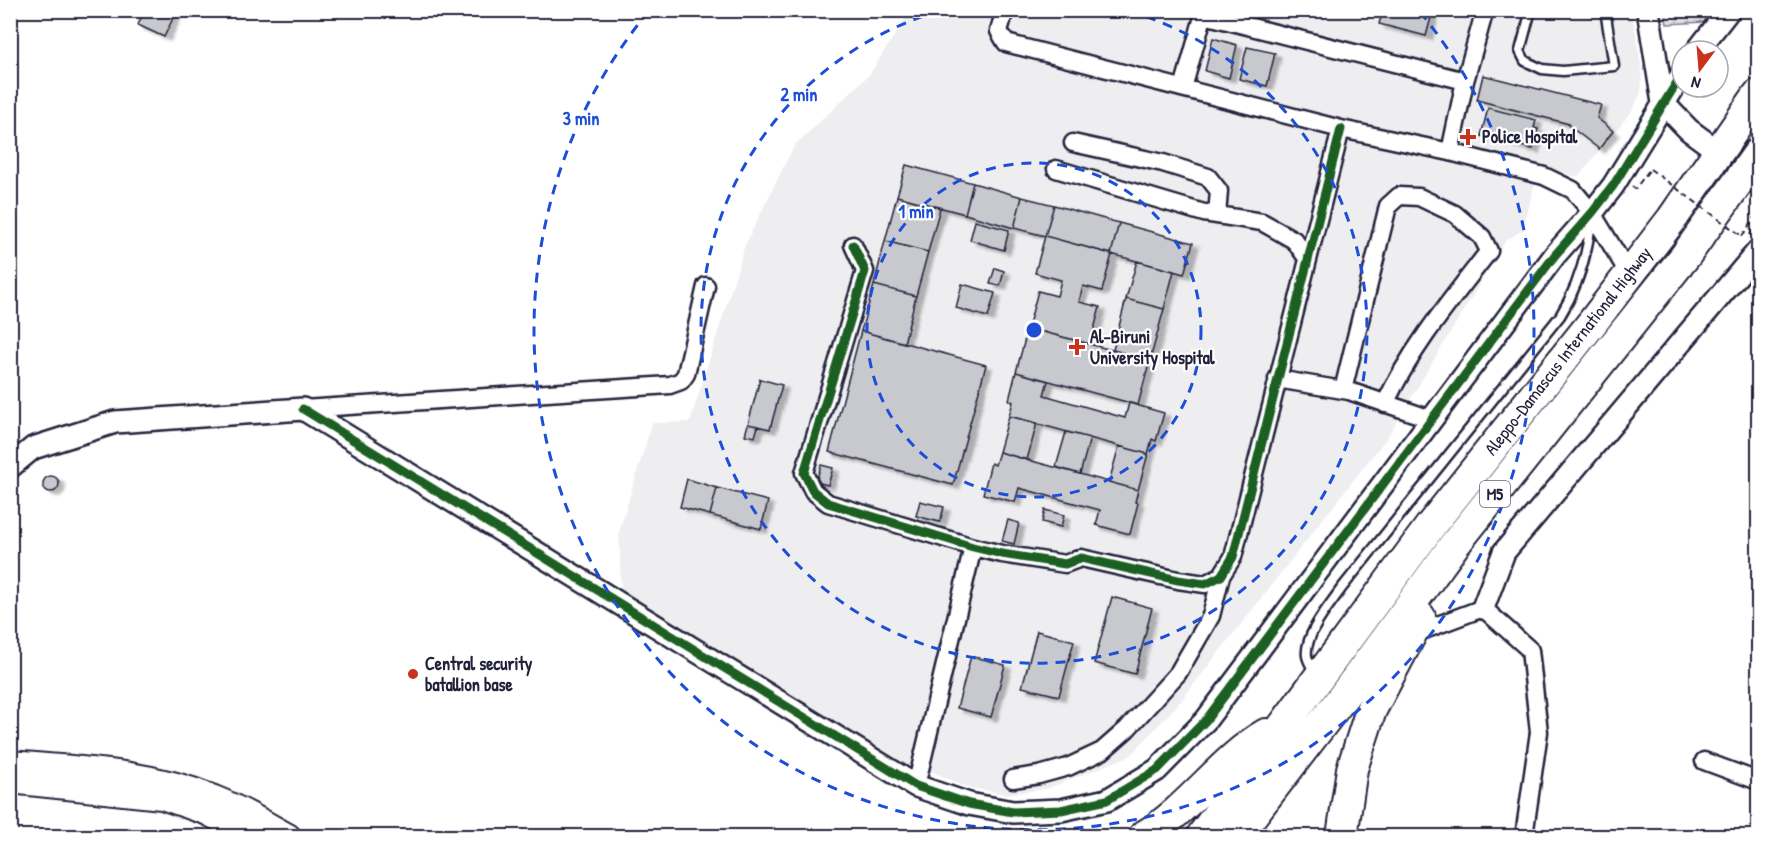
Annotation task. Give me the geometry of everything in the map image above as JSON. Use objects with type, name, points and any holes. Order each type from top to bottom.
[{"type":"highway","name":"Aleppo-Damascus International Highway","points":[[1202,837],[1432,524],[1629,274],[1758,95]]},
{"type":"highway","name":"Aleppo-Damascus International Highway","points":[[1236,837],[1455,544],[1686,255],[1758,154]]},
{"type":"highway","points":[[1342,837],[1352,770],[1371,710],[1411,636],[1455,544]]},
{"type":"highway","points":[[1144,837],[1170,819],[1250,744],[1286,722]]},
{"type":"main road","points":[[10,763],[122,772],[163,781],[215,798],[288,837]]},
{"type":"main road","points":[[10,781],[162,797],[208,813],[230,830],[252,837]]},
{"type":"street","points":[[1005,10],[999,31],[1006,43],[1341,129],[1450,152],[1544,176],[1573,190],[1592,213],[1629,274]]},
{"type":"street","points":[[1450,152],[1465,81],[1485,10]]},
{"type":"street","points":[[1648,10],[1663,103],[1689,130],[1719,152]]},
{"type":"street","points":[[1706,39],[1729,10]]},
{"type":"street","points":[[1183,88],[1204,13],[1465,81]]},
{"type":"street","points":[[303,409],[916,786],[969,804],[1013,812],[1061,810],[1107,800],[1157,770],[1206,720],[1555,255],[1613,186],[1670,92]]},
{"type":"street","points":[[1013,779],[1068,767],[1102,751],[1127,729],[1178,673],[1211,616],[1221,576],[1233,557],[1341,129]]},
{"type":"street","points":[[1073,143],[1163,163],[1208,177],[1219,191],[1217,215]]},
{"type":"street","points":[[1056,169],[1204,213],[1262,222],[1294,240],[1307,258]]},
{"type":"street","points":[[1343,390],[1388,206],[1399,196],[1419,197],[1455,214],[1482,237],[1489,251],[1428,331],[1399,375],[1385,404]]},
{"type":"street","points":[[1411,636],[1483,608],[1504,552],[1754,243]]},
{"type":"street","points":[[853,245],[865,271],[804,472],[813,491],[828,503],[973,547],[1065,564],[1082,558],[1178,580],[1206,584],[1221,576]]},
{"type":"street","points":[[10,468],[33,448],[115,422],[670,385],[681,381],[687,374],[706,286]]},
{"type":"street","points":[[1277,378],[1343,390],[1431,419]]},
{"type":"street","points":[[916,786],[973,547]]},
{"type":"street","points":[[1483,608],[1530,650],[1539,732],[1524,837]]},
{"type":"street","points":[[1704,761],[1758,781]]},
{"type":"lane","points":[[1531,10],[1520,51],[1525,61],[1542,69],[1563,71],[1614,66],[1605,10]]},
{"type":"lane","points":[[1318,678],[1307,658],[1311,634],[1341,589],[1560,315],[1573,292],[1581,271],[1592,213]]},
{"type":"path","points":[[1635,189],[1650,170],[1742,236],[1758,213]]},
{"type":"path","points":[[1754,243],[1758,222]]},
{"type":"shaded area","points":[[1665,10],[1713,11],[1705,22],[1667,24]]},
{"type":"shaded area","name":"Al-Biruni University Hospital","points":[[910,11],[1632,11],[1642,72],[1641,93],[1632,111],[1578,177],[1539,167],[1523,230],[1506,240],[1388,436],[1180,702],[1130,756],[1046,789],[1005,794],[966,787],[933,772],[906,767],[621,589],[619,532],[652,423],[690,422],[745,245],[794,146],[870,74]]},
{"type":"building","points":[[144,10],[177,10],[164,37],[138,25]]},
{"type":"building","points":[[1383,10],[1433,10],[1426,36],[1379,24]]},
{"type":"building","points":[[1213,38],[1237,45],[1229,78],[1205,71]]},
{"type":"building","points":[[1247,47],[1275,53],[1267,86],[1239,79]]},
{"type":"building","points":[[1483,75],[1601,105],[1597,118],[1613,131],[1599,149],[1569,124],[1477,100]]},
{"type":"building","points":[[1488,108],[1536,120],[1534,128],[1538,129],[1533,149],[1481,136]]},
{"type":"building","points":[[906,165],[973,183],[965,214],[897,196]]},
{"type":"building","points":[[973,183],[1022,197],[1014,228],[965,214]]},
{"type":"building","points":[[897,196],[940,208],[928,252],[885,241]]},
{"type":"building","points":[[1022,197],[1054,205],[1045,236],[1014,228]]},
{"type":"building","points":[[1054,205],[1119,223],[1111,254],[1045,236]]},
{"type":"building","points":[[975,221],[1009,230],[1004,250],[970,240]]},
{"type":"building","points":[[1119,223],[1193,243],[1184,274],[1111,254]]},
{"type":"building","points":[[1045,236],[1112,254],[1102,291],[1083,286],[1079,302],[1100,307],[1090,344],[1028,328],[1038,291],[1057,296],[1061,280],[1035,273]]},
{"type":"building","points":[[885,241],[928,252],[916,296],[874,285]]},
{"type":"building","points":[[1137,261],[1174,271],[1164,309],[1126,299]]},
{"type":"building","points":[[995,268],[1004,271],[1000,286],[990,284]]},
{"type":"building","points":[[962,284],[995,293],[988,317],[956,308]]},
{"type":"building","points":[[874,285],[916,296],[904,343],[861,331]]},
{"type":"building","points":[[1126,299],[1164,309],[1150,360],[1113,350]]},
{"type":"building","points":[[1028,328],[1150,360],[1138,405],[1016,372]]},
{"type":"building","points":[[861,331],[986,365],[953,485],[829,452]]},
{"type":"building","points":[[1016,372],[1048,381],[1044,395],[1125,418],[1129,403],[1164,413],[1156,441],[1152,439],[1148,454],[1009,416],[1013,402],[1009,400]]},
{"type":"building","points":[[760,379],[782,385],[770,429],[748,424]]},
{"type":"building","points":[[1009,416],[1037,423],[1027,460],[999,452]]},
{"type":"building","points":[[748,424],[758,426],[755,437],[745,435]]},
{"type":"building","points":[[1066,432],[1090,438],[1080,474],[1056,467]]},
{"type":"building","points":[[1119,446],[1148,454],[1138,490],[1109,482]]},
{"type":"building","points":[[999,452],[1138,490],[1135,502],[1138,503],[1130,534],[1096,525],[1100,510],[1019,488],[1015,502],[983,494],[991,463],[995,465]]},
{"type":"building","points":[[821,465],[833,468],[828,485],[816,482]]},
{"type":"building","points":[[51,476],[59,484],[51,492],[43,484]]},
{"type":"building","points":[[687,479],[717,488],[710,515],[680,507]]},
{"type":"building","points":[[717,488],[768,501],[761,529],[710,515]]},
{"type":"building","points":[[920,501],[944,507],[940,522],[916,516]]},
{"type":"building","points":[[1045,510],[1064,515],[1061,527],[1042,522]]},
{"type":"building","points":[[1008,520],[1019,523],[1014,544],[1002,541]]},
{"type":"building","points":[[1112,597],[1152,608],[1135,674],[1094,663]]},
{"type":"building","points":[[1037,631],[1074,641],[1059,696],[1022,687]]},
{"type":"building","points":[[971,656],[1005,665],[991,717],[957,708]]},
{"type":"cycle path","points":[[303,409],[916,786],[969,804],[1013,812],[1061,810],[1107,800],[1157,770],[1206,720],[1555,255],[1613,186],[1670,93]]},
{"type":"cycle path","points":[[853,245],[865,271],[804,473],[813,491],[828,503],[1002,554],[1065,564],[1081,558],[1205,584],[1221,576],[1233,557],[1341,129]]},
{"type":"place","name":"Police Hospital","points":[[1468,137]]},
{"type":"place","name":"Al-Biruni University Hospital","points":[[1077,347]]},
{"type":"place","name":"Central security batallion base","points":[[413,674]]}]
